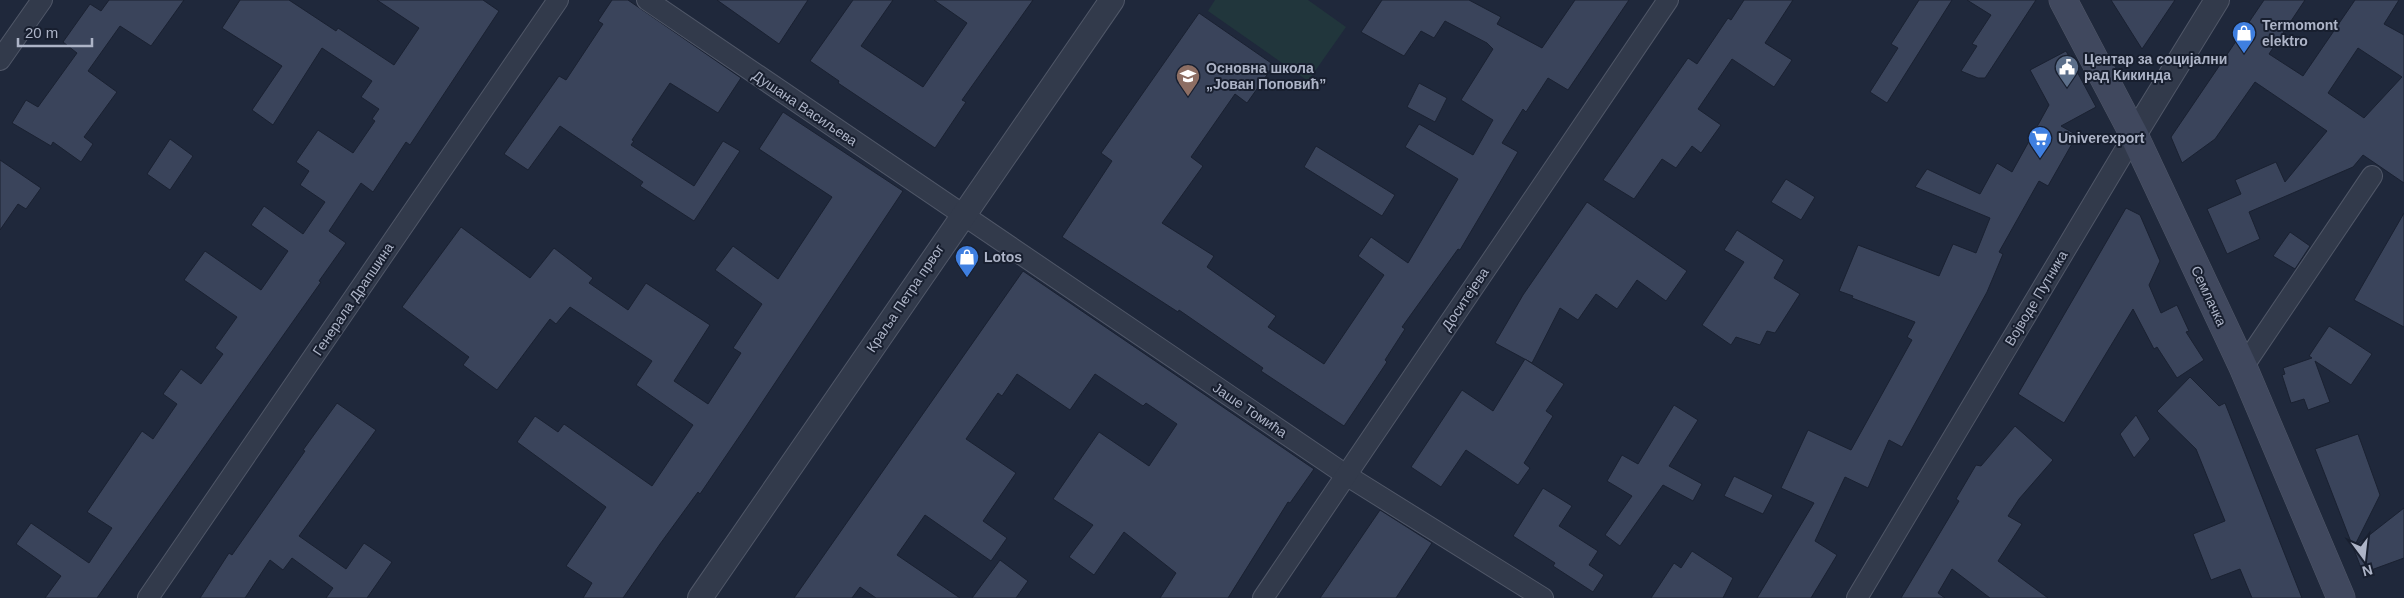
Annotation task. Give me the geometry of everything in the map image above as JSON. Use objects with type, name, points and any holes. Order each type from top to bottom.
[{"type":"main road","name":"Семлачка","points":[[2063,0],[2134,135],[2243,367],[2342,598]]},
{"type":"street","points":[[0,60],[42,0]]},
{"type":"street","name":"Генерала Драпшина","points":[[148,598],[558,0]]},
{"type":"street","name":"Душана Васиљева","points":[[647,0],[962,215]]},
{"type":"street","name":"Краља Петра првог","points":[[700,598],[962,215],[1112,0]]},
{"type":"street","name":"Доситејева","points":[[1263,598],[1668,0]]},
{"type":"street","name":"Војводе Путника","points":[[1857,598],[2217,0]]},
{"type":"street","points":[[2243,367],[2372,176]]},
{"type":"street","name":"Јаше Томића","points":[[962,215],[1346,476],[1543,598]]},
{"type":"green space","points":[[1215,0],[1308,0],[1346,27],[1308,81],[1208,11]]},
{"type":"building","points":[[109,0],[184,0],[151,46],[120,26],[88,71],[117,92],[84,137],[93,144],[81,162],[53,142],[51,146],[12,123],[26,100],[38,107],[77,53],[63,42],[90,4],[101,11]]},
{"type":"building","points":[[240,0],[289,0],[336,31],[338,28],[394,65],[419,28],[377,0],[483,0],[499,11],[410,145],[406,142],[373,192],[361,183],[329,231],[346,243],[319,281],[321,282],[97,598],[45,598],[61,576],[16,544],[31,523],[89,563],[112,528],[87,512],[142,431],[153,439],[177,404],[163,394],[181,369],[201,384],[223,354],[215,348],[237,317],[184,280],[205,251],[261,290],[288,251],[251,225],[264,206],[303,234],[325,202],[300,185],[309,171],[296,162],[318,130],[353,153],[375,121],[372,119],[379,109],[361,97],[372,81],[322,48],[273,125],[252,110],[282,66],[222,28]]},
{"type":"building","points":[[612,0],[628,0],[741,78],[718,113],[670,83],[632,140],[634,141],[631,145],[694,186],[723,141],[740,151],[694,221],[640,186],[643,182],[560,126],[528,170],[504,154],[559,76],[566,80],[603,24],[598,21]]},
{"type":"building","points":[[717,0],[808,0],[779,44]]},
{"type":"building","points":[[853,0],[893,0],[861,46],[923,87],[967,23],[934,0],[1033,0],[962,100],[966,102],[935,148],[838,83],[839,81],[810,61]]},
{"type":"building","points":[[1382,0],[1469,0],[1501,17],[1497,24],[1542,48],[1575,0],[1629,0],[1568,90],[1548,78],[1526,112],[1523,109],[1502,143],[1518,152],[1460,250],[1458,249],[1402,327],[1405,329],[1385,360],[1387,362],[1344,426],[1261,371],[1263,368],[1179,310],[1178,312],[1062,237],[1112,161],[1101,153],[1199,13],[1274,65],[1247,103],[1235,94],[1191,157],[1203,166],[1162,223],[1214,256],[1207,267],[1276,316],[1268,327],[1324,364],[1384,275],[1358,256],[1371,237],[1408,263],[1458,179],[1405,147],[1419,124],[1473,155],[1493,120],[1461,100],[1493,49],[1487,43],[1445,21],[1434,38],[1421,31],[1404,56],[1361,32]]},
{"type":"building","points":[[1744,0],[1793,0],[1765,43],[1792,60],[1774,87],[1732,59],[1698,109],[1721,125],[1701,153],[1692,146],[1676,168],[1662,159],[1634,199],[1603,180],[1688,58],[1697,64],[1728,18],[1731,20]]},
{"type":"building","points":[[1919,0],[1952,0],[1887,103],[1870,92],[1898,48],[1891,44]]},
{"type":"building","points":[[1967,0],[2036,0],[1985,78],[1978,78],[1961,71],[1977,46],[1972,44],[1991,15]]},
{"type":"building","points":[[2111,0],[2175,0],[2142,49]]},
{"type":"building","points":[[2264,0],[2305,0],[2269,54],[2303,76],[2355,0],[2399,0],[2384,24],[2404,35],[2404,183],[2363,155],[2353,167],[2249,212],[2260,239],[2227,254],[2207,209],[2241,194],[2235,180],[2276,162],[2285,182],[2327,131],[2255,82],[2215,139],[2182,163],[2171,137]],"holes":[[[2358,48],[2402,77],[2364,118],[2328,93]]]},
{"type":"building","points":[[2066,51],[2096,107],[2061,126],[2077,135],[2048,186],[2039,181],[1999,252],[2003,254],[1987,292],[1902,447],[1889,440],[1868,488],[1845,477],[1815,541],[1837,555],[1811,598],[1757,598],[1814,503],[1781,488],[1808,430],[1851,450],[1912,340],[1907,337],[1915,322],[1852,298],[1853,296],[1839,291],[1858,245],[1939,276],[1953,244],[1976,253],[1990,218],[1915,187],[1927,169],[1980,194],[1997,163],[2012,172],[2049,105],[2030,70]]},
{"type":"building","points":[[1419,83],[1447,98],[1435,122],[1407,107]]},
{"type":"building","points":[[783,112],[903,191],[700,494],[698,492],[623,598],[583,598],[592,583],[566,566],[606,507],[517,442],[535,416],[558,432],[564,424],[652,486],[693,425],[636,385],[652,361],[570,307],[556,324],[550,319],[497,390],[463,365],[469,357],[402,307],[461,227],[530,278],[554,248],[593,278],[589,283],[628,310],[646,283],[710,325],[674,381],[708,404],[741,353],[733,348],[762,304],[715,270],[733,246],[778,279],[832,197],[759,149]]},
{"type":"building","points":[[170,139],[193,156],[170,190],[147,174]]},
{"type":"building","points":[[1316,146],[1395,195],[1382,216],[1304,167]]},
{"type":"building","points":[[0,160],[41,188],[26,209],[18,204],[0,230]]},
{"type":"building","points":[[1786,179],[1815,197],[1801,220],[1771,202]]},
{"type":"building","points":[[1587,202],[1687,271],[1666,301],[1637,280],[1617,309],[1596,294],[1578,320],[1560,308],[1532,363],[1495,343],[1523,295]]},
{"type":"building","points":[[2126,208],[2140,215],[2160,261],[2149,285],[2161,313],[2177,305],[2189,331],[2186,332],[2204,360],[2177,378],[2157,347],[2154,349],[2133,309],[2064,423],[2018,394]]},
{"type":"building","points":[[2404,213],[2404,327],[2354,300]]},
{"type":"building","points":[[1737,230],[1784,260],[1774,278],[1800,294],[1775,333],[1767,331],[1760,345],[1736,337],[1731,345],[1702,325],[1744,262],[1724,250]]},
{"type":"building","points":[[2290,232],[2310,246],[2295,269],[2273,256]]},
{"type":"building","points":[[1023,271],[1314,469],[1290,503],[1288,502],[1228,598],[1160,598],[1176,573],[1124,532],[1094,575],[1069,557],[1093,525],[1053,499],[1099,432],[1149,466],[1177,424],[1146,403],[1143,406],[1095,374],[1070,410],[1017,374],[1002,396],[998,393],[966,439],[1016,473],[983,521],[1007,538],[991,561],[925,515],[897,555],[960,598],[876,598],[860,587],[852,598],[794,598]]},
{"type":"building","points":[[2329,326],[2372,354],[2351,385],[2315,361],[2330,402],[2308,410],[2304,399],[2291,403],[2282,375],[2285,374],[2283,368],[2312,358],[2309,356]]},
{"type":"building","points":[[1525,359],[1564,384],[1546,411],[1553,416],[1524,463],[1530,468],[1518,485],[1466,450],[1441,487],[1411,467],[1462,390],[1493,411]]},
{"type":"building","points":[[2190,377],[2219,406],[2225,403],[2302,598],[2252,598],[2240,569],[2211,580],[2193,534],[2225,521],[2196,449],[2157,411]]},
{"type":"building","points":[[337,403],[376,430],[299,536],[346,569],[364,543],[392,562],[367,598],[326,598],[333,588],[292,558],[283,570],[270,560],[245,598],[200,598],[229,553],[232,555]]},
{"type":"building","points":[[1674,405],[1698,420],[1669,466],[1702,484],[1693,501],[1663,485],[1620,546],[1605,535],[1632,496],[1607,481],[1622,455],[1638,464]]},
{"type":"building","points":[[2136,415],[2150,439],[2134,458],[2120,434]]},
{"type":"building","points":[[2015,426],[2053,460],[2019,499],[2008,516],[2022,524],[1998,561],[2048,598],[1990,598],[1952,569],[1938,593],[1945,598],[1901,598],[1959,501],[1956,499],[1976,465],[1981,466]]},
{"type":"building","points":[[2358,434],[2380,495],[2354,547],[2404,508],[2404,558],[2363,573],[2315,449]]},
{"type":"building","points":[[1734,476],[1773,495],[1763,514],[1724,496]]},
{"type":"building","points":[[1543,488],[1572,506],[1559,526],[1598,551],[1589,565],[1604,575],[1593,592],[1553,566],[1555,563],[1513,536]]},
{"type":"building","points":[[1380,510],[1432,543],[1396,598],[1320,598]]},
{"type":"building","points":[[1692,551],[1733,578],[1723,598],[1651,598],[1674,563],[1681,568]]},
{"type":"building","points":[[1000,560],[1028,581],[1016,598],[972,598]]},
{"type":"place","name":"Termomont elektro","points":[[2244,54]]},
{"type":"place","name":"Центар за социјални рад Кикинда","points":[[2067,88]]},
{"type":"place","name":"Основна школа „Јован Поповић”","points":[[1188,97]]},
{"type":"place","name":"Univerexport","points":[[2040,159]]},
{"type":"place","name":"Lotos","points":[[967,278]]}]
